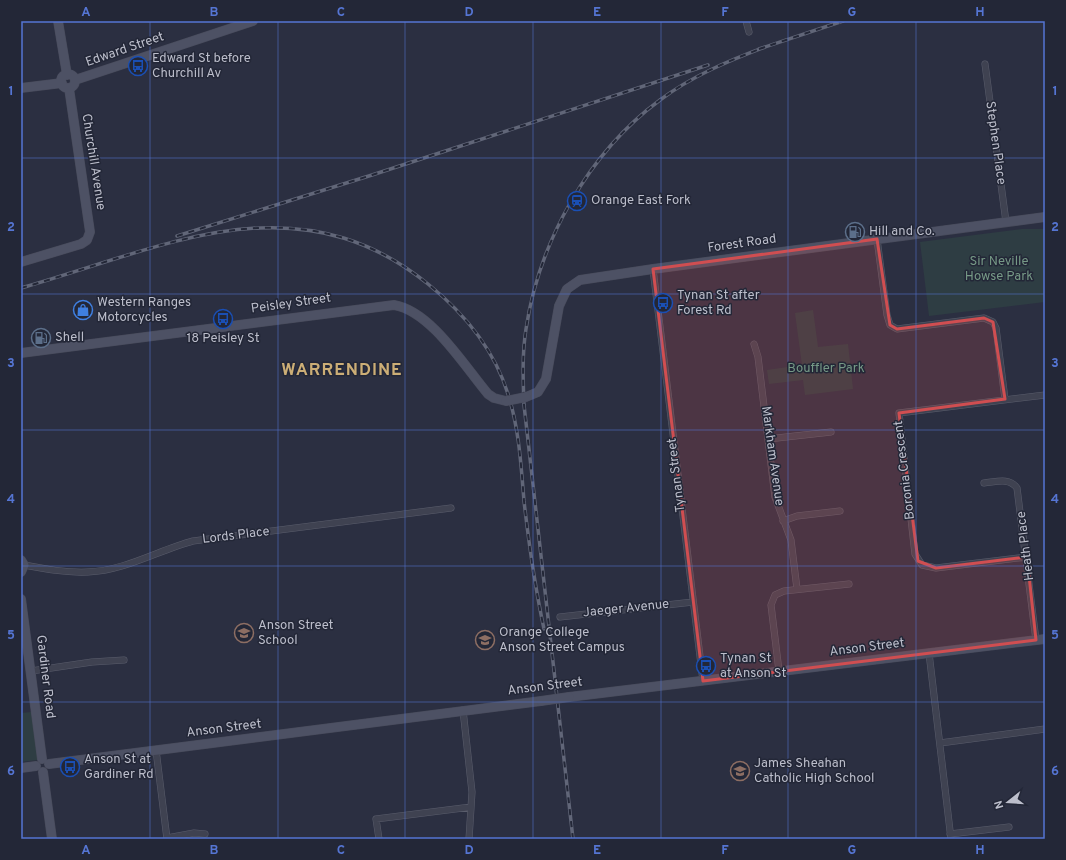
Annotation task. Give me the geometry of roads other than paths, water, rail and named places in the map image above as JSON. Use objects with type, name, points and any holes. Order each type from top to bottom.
[{"type":"street","name":"Churchill Avenue","points":[[21,262],[81,244],[87,240],[90,228],[58,21]]},
{"type":"street","name":"Edward Street","points":[[21,88],[68,81],[253,21]]},
{"type":"street","points":[[746,21],[749,32]]},
{"type":"street","name":"Stephen Place","points":[[985,64],[1006,222]]},
{"type":"street","name":"Forest Road","points":[[526,397],[538,392],[546,379],[559,306],[567,289],[574,283],[587,278],[1045,217]]},
{"type":"street","points":[[877,239],[887,315],[890,325],[898,329],[984,318],[993,322],[996,328],[1005,399]]},
{"type":"street","name":"Tynan Street","points":[[653,269],[703,681]]},
{"type":"street","name":"Peisley Street","points":[[21,353],[394,305],[404,308],[422,319],[453,348],[488,394],[494,398],[506,401],[526,397]]},
{"type":"street","name":"Markham Avenue","points":[[754,344],[758,357],[775,497],[792,546],[797,589]]},
{"type":"street","name":"Boronia Crescent","points":[[1027,557],[936,568],[922,565],[916,554],[899,413],[1045,395]]},
{"type":"street","points":[[768,439],[831,432]]},
{"type":"street","name":"Heath Place","points":[[984,483],[1008,481],[1014,483],[1017,488],[1041,640]]},
{"type":"street","name":"Lords Place","points":[[22,566],[57,571],[89,572],[121,566],[173,546],[193,542],[451,508]]},
{"type":"street","points":[[783,521],[797,516],[840,511]]},
{"type":"street","points":[[779,671],[772,600],[779,592],[849,584]]},
{"type":"street","name":"Gardiner Road","points":[[21,599],[45,761]]},
{"type":"street","name":"Jaeger Avenue","points":[[560,617],[693,602]]},
{"type":"street","name":"Anson Street","points":[[45,761],[156,750],[541,700],[1041,640]]},
{"type":"street","points":[[929,653],[951,836],[1009,827]]},
{"type":"street","points":[[31,671],[100,661],[124,660]]},
{"type":"street","points":[[463,710],[472,792],[469,839]]},
{"type":"street","points":[[940,743],[1045,729]]},
{"type":"street","points":[[156,750],[167,838],[194,833],[205,834]]},
{"type":"street","points":[[45,761],[38,760],[52,839]]},
{"type":"street","points":[[21,768],[39,769]]},
{"type":"street","points":[[379,839],[376,819],[471,807]]},
{"type":"railway","points":[[759,49],[843,21]]},
{"type":"railway","points":[[573,839],[524,405],[524,348],[526,329],[533,296],[542,264],[555,232],[571,202],[589,173],[634,121],[672,91],[698,76],[765,47]]},
{"type":"railway","points":[[177,236],[372,175],[708,65]]},
{"type":"railway","points":[[21,288],[126,255],[177,241],[228,231],[278,228],[328,234],[378,252],[428,284],[454,307],[476,333],[495,362],[508,394],[517,433],[530,550],[544,629]]},
{"type":"place","name":"Edward St before Churchill Av","points":[[138,66]]},
{"type":"place","name":"Orange East Fork","points":[[577,201]]},
{"type":"place","name":"Hill and Co.","points":[[855,232]]},
{"type":"place","name":"Tynan St after Forest Rd","points":[[663,303]]},
{"type":"place","name":"Western Ranges Motorcycles","points":[[83,310]]},
{"type":"place","name":"18 Peisley St","points":[[223,319]]},
{"type":"place","name":"Shell","points":[[41,338]]},
{"type":"place","name":"Anson Street School","points":[[244,633]]},
{"type":"place","name":"Orange College Anson Street Campus","points":[[485,640]]},
{"type":"place","name":"Tynan St at Anson St","points":[[706,666]]},
{"type":"place","name":"Anson St at Gardiner Rd","points":[[70,767]]},
{"type":"place","name":"James Sheahan Catholic High School","points":[[740,771]]},
{"type":"district","name":"WARRENDINE","points":[[342,371]]},
{"type":"park label","name":"Sir Neville Howse Park","points":[[999,270]]},
{"type":"park label","name":"Bouffler Park","points":[[826,369]]}]
